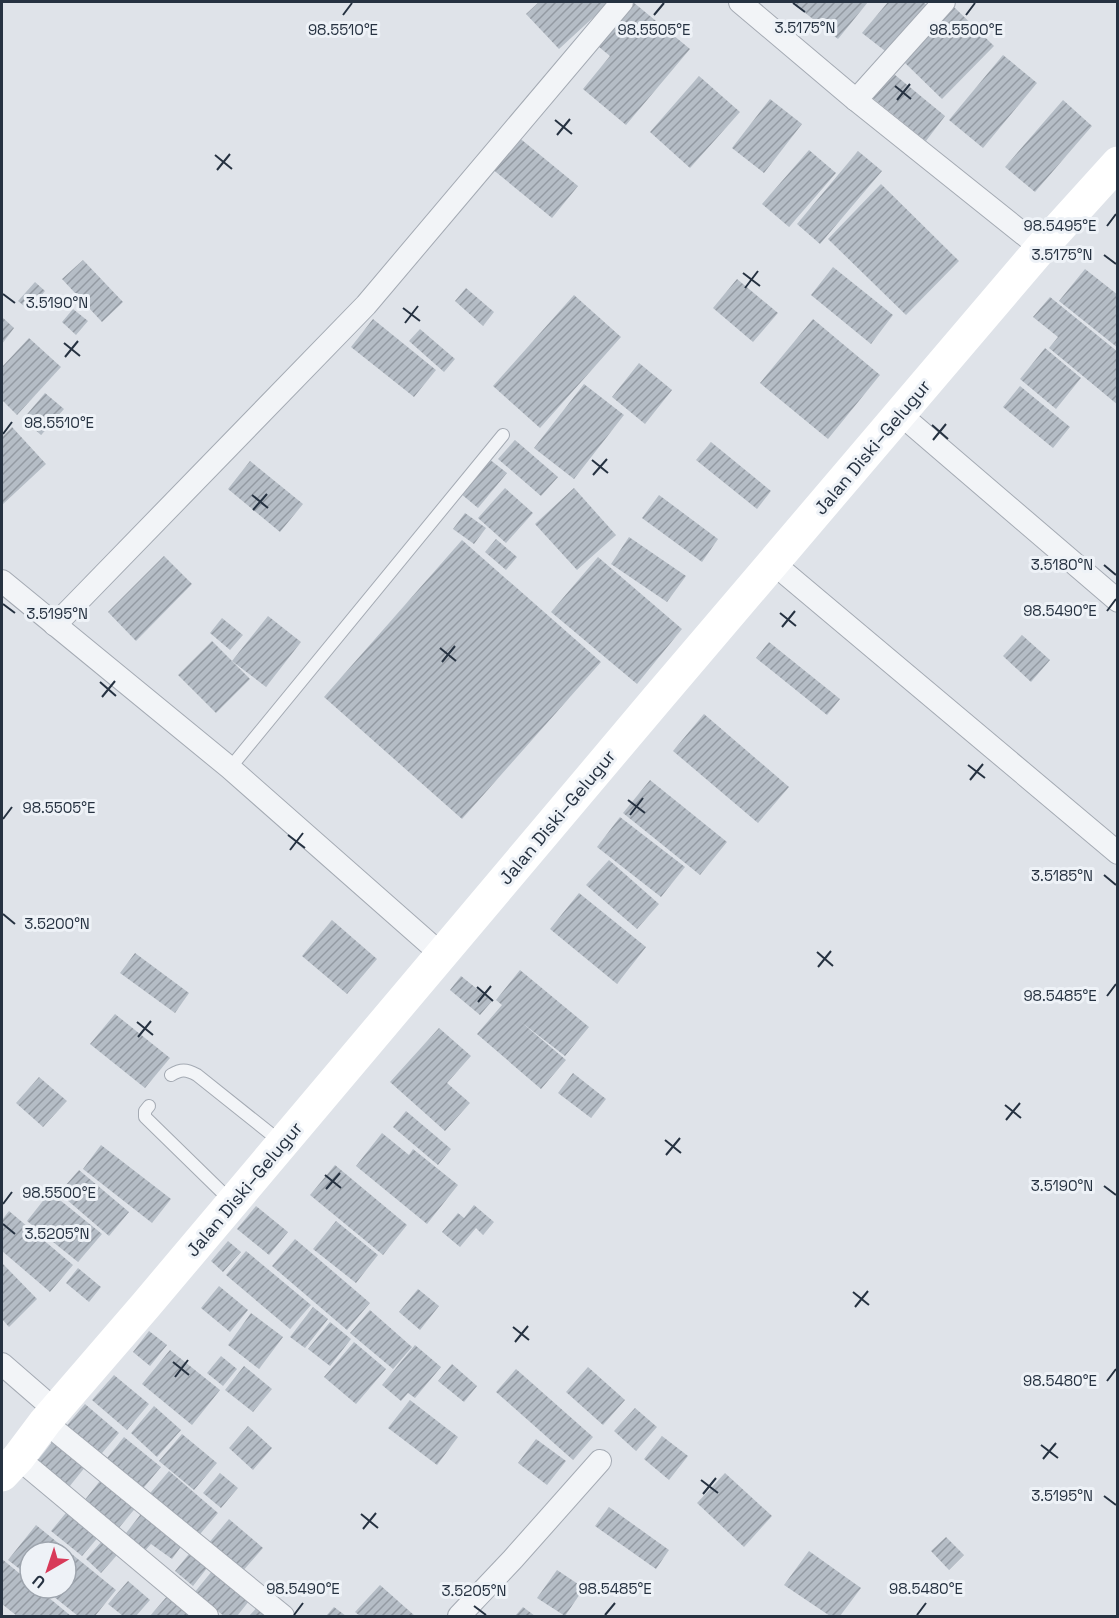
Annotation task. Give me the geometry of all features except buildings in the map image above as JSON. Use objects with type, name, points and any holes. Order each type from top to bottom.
[{"type":"main road","name":"Jalan Diski–Gelugur","points":[[10,1466],[773,563],[1041,248],[1118,163]]},
{"type":"street","points":[[55,625],[366,305],[622,2]]},
{"type":"street","points":[[856,100],[944,2]]},
{"type":"street","points":[[753,6],[856,100],[1041,248]]},
{"type":"street","points":[[900,414],[1118,601]]},
{"type":"street","points":[[773,563],[1118,853]]},
{"type":"street","points":[[2,581],[230,768],[441,954]]},
{"type":"street","points":[[2,1364],[50,1416],[284,1617]]},
{"type":"street","points":[[459,1617],[600,1461]]},
{"type":"street","points":[[10,1466],[207,1617]]},
{"type":"lane","points":[[230,768],[503,435]]},
{"type":"lane","points":[[171,1075],[180,1070],[187,1070],[197,1075],[282,1143]]},
{"type":"lane","points":[[148,1106],[145,1117],[232,1202]]}]
